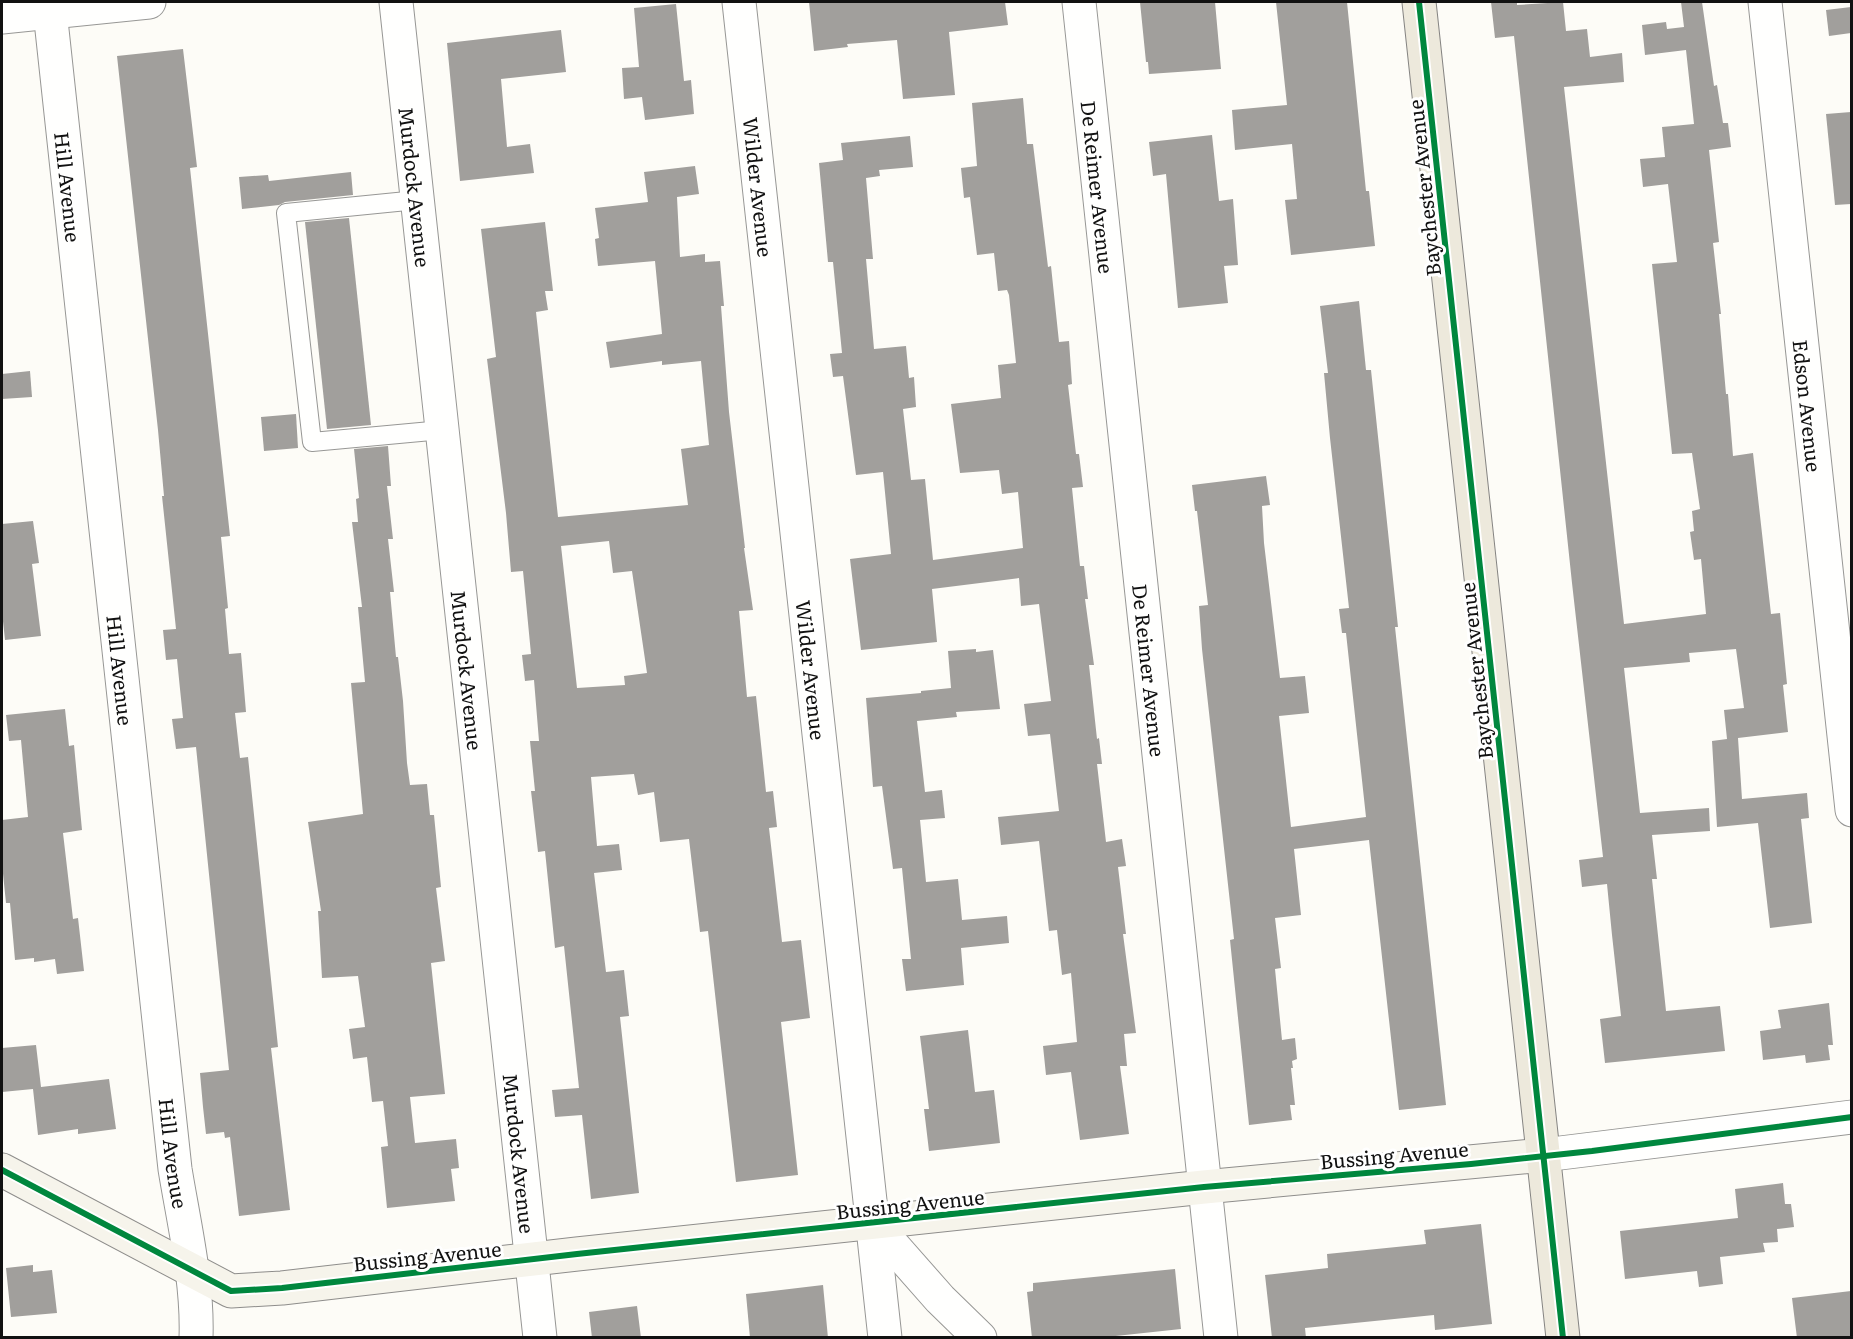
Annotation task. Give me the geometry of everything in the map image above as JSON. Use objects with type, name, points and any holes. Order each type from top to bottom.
[{"type":"main road","name":"Baychester Avenue","points":[[1419,2],[1563,1338]]},
{"type":"street","points":[[2,17],[49,7],[149,2]]},
{"type":"street","name":"Murdock Avenue","points":[[396,2],[540,1338]]},
{"type":"street","name":"Wilder Avenue","points":[[739,2],[885,1338]]},
{"type":"street","name":"De Reimer Avenue","points":[[1079,2],[1221,1338]]},
{"type":"street","name":"Edson Avenue","points":[[1765,2],[1851,810]]},
{"type":"street","name":"Hill Avenue","points":[[49,7],[174,1157],[191,1270],[196,1338]]},
{"type":"street","name":"Bussing Avenue","points":[[2,1170],[231,1292],[1204,1187],[1544,1155],[1851,1117]]},
{"type":"street","points":[[873,1223],[940,1299],[980,1338]]},
{"type":"lane","points":[[417,200],[286,213],[312,442],[442,430]]},
{"type":"building","points":[[809,2],[1005,2],[1008,25],[949,32],[955,95],[903,99],[897,40],[847,44],[848,47],[814,51]]},
{"type":"building","points":[[1140,2],[1215,2],[1221,69],[1149,74]]},
{"type":"building","points":[[1276,2],[1347,2],[1366,191],[1369,191],[1375,246],[1291,255],[1285,200],[1297,199],[1292,144],[1235,150],[1232,110],[1287,105]]},
{"type":"building","points":[[1491,2],[1517,2],[1517,5],[1563,2],[1566,31],[1587,29],[1590,57],[1622,53],[1624,82],[1564,87],[1624,624],[1706,614],[1701,559],[1694,560],[1690,532],[1694,531],[1692,511],[1700,509],[1692,453],[1672,454],[1652,264],[1677,262],[1668,184],[1643,187],[1640,159],[1665,157],[1662,127],[1694,124],[1686,50],[1645,55],[1642,25],[1666,22],[1667,29],[1684,27],[1681,2],[1702,2],[1714,86],[1717,85],[1723,123],[1728,123],[1731,147],[1709,150],[1719,242],[1713,243],[1733,456],[1753,453],[1771,614],[1780,613],[1787,684],[1783,685],[1788,732],[1738,738],[1742,799],[1807,793],[1809,818],[1801,819],[1812,923],[1770,928],[1758,823],[1717,827],[1712,741],[1727,739],[1724,710],[1744,708],[1736,649],[1689,653],[1690,662],[1624,668],[1640,813],[1709,808],[1710,831],[1652,835],[1657,879],[1652,879],[1666,1011],[1720,1006],[1725,1051],[1605,1063],[1600,1019],[1621,1016],[1607,884],[1582,887],[1579,860],[1603,857],[1514,36],[1495,38]]},
{"type":"building","points":[[676,4],[684,81],[691,80],[694,114],[645,120],[642,97],[624,99],[622,68],[639,67],[634,8]]},
{"type":"building","points":[[1851,7],[1851,33],[1829,36],[1826,10]]},
{"type":"building","points":[[561,30],[566,72],[501,79],[507,147],[530,144],[534,173],[460,181],[447,43]]},
{"type":"building","points":[[183,49],[197,167],[190,168],[230,536],[221,537],[228,608],[225,609],[229,654],[241,653],[246,712],[235,713],[240,758],[248,757],[278,1047],[271,1048],[290,1210],[239,1216],[230,1137],[225,1138],[224,1132],[206,1134],[203,1107],[200,1073],[229,1070],[196,747],[176,749],[172,719],[183,718],[177,659],[166,660],[163,630],[176,629],[162,496],[164,496],[158,430],[117,56]]},
{"type":"building","points":[[1023,98],[1027,144],[1033,144],[1048,267],[1051,266],[1059,342],[1069,341],[1072,384],[1068,385],[1076,454],[1079,454],[1083,487],[1072,488],[1080,566],[1084,566],[1088,599],[1085,599],[1094,665],[1089,665],[1102,764],[1097,764],[1106,842],[1122,839],[1126,866],[1118,867],[1126,934],[1123,934],[1136,1033],[1124,1034],[1127,1066],[1120,1066],[1129,1134],[1080,1140],[1071,1072],[1046,1075],[1043,1046],[1077,1042],[1071,973],[1062,975],[1057,930],[1049,931],[1039,841],[1001,845],[998,817],[1059,811],[1050,734],[1028,736],[1024,704],[1051,701],[1039,604],[1021,606],[1019,578],[932,589],[937,642],[861,650],[850,559],[891,554],[883,472],[856,475],[843,376],[833,377],[830,354],[842,353],[833,262],[828,262],[819,163],[843,160],[841,143],[910,136],[913,167],[879,170],[880,176],[866,178],[873,259],[866,259],[874,349],[906,346],[909,378],[914,377],[916,407],[903,409],[911,480],[925,479],[933,560],[1023,548],[1018,492],[1002,494],[999,470],[960,473],[951,404],[1001,398],[998,365],[1016,363],[1009,295],[1007,290],[998,291],[994,253],[977,255],[970,197],[964,198],[961,168],[977,166],[972,103]]},
{"type":"building","points":[[1851,112],[1851,204],[1835,205],[1826,114]]},
{"type":"building","points":[[1212,135],[1219,201],[1233,199],[1238,265],[1224,266],[1228,303],[1178,308],[1166,174],[1153,176],[1149,142]]},
{"type":"building","points":[[695,166],[699,194],[677,197],[680,257],[705,254],[705,262],[720,261],[729,412],[753,610],[739,611],[747,697],[756,696],[766,792],[773,791],[777,827],[769,828],[782,942],[801,940],[810,1018],[781,1022],[798,1175],[736,1182],[708,931],[700,932],[689,839],[660,842],[654,792],[638,795],[634,774],[591,777],[597,846],[619,844],[622,870],[594,873],[606,972],[624,970],[629,1016],[620,1017],[639,1193],[591,1199],[582,1115],[555,1117],[552,1090],[579,1088],[564,946],[555,948],[545,851],[538,852],[531,791],[535,791],[530,741],[539,741],[534,680],[525,681],[522,655],[531,654],[523,571],[511,572],[487,359],[496,357],[481,229],[545,222],[553,291],[545,291],[548,310],[536,312],[558,517],[688,505],[681,449],[709,445],[701,361],[662,365],[662,361],[610,368],[606,342],[662,334],[655,261],[598,266],[595,239],[599,238],[595,208],[648,202],[644,172]],"holes":[[[609,541],[613,573],[632,571],[647,673],[624,676],[625,685],[577,688],[561,546]]]},
{"type":"building","points":[[351,172],[353,195],[242,209],[239,177],[268,175],[269,181]]},
{"type":"building","points":[[349,218],[371,425],[327,429],[305,222]]},
{"type":"building","points":[[1359,301],[1366,370],[1371,370],[1398,627],[1395,627],[1446,1105],[1399,1110],[1369,840],[1294,849],[1301,915],[1275,918],[1281,968],[1275,969],[1282,1040],[1295,1038],[1297,1059],[1292,1061],[1293,1068],[1291,1068],[1295,1105],[1290,1105],[1292,1120],[1249,1125],[1230,940],[1234,939],[1202,649],[1199,606],[1208,605],[1192,485],[1266,476],[1270,505],[1262,506],[1264,543],[1280,678],[1305,676],[1309,713],[1279,716],[1291,827],[1366,817],[1346,633],[1342,633],[1339,609],[1349,608],[1330,438],[1324,373],[1328,373],[1320,306]]},
{"type":"building","points":[[30,371],[32,397],[2,399],[2,374]]},
{"type":"building","points":[[296,414],[298,448],[264,451],[261,417]]},
{"type":"building","points":[[388,446],[391,486],[387,486],[393,539],[388,539],[394,592],[390,592],[403,701],[407,763],[410,785],[427,784],[430,815],[434,815],[441,887],[436,888],[445,961],[431,963],[445,1094],[410,1097],[415,1143],[456,1139],[459,1168],[451,1169],[455,1201],[387,1208],[381,1147],[388,1146],[383,1101],[372,1102],[367,1057],[353,1059],[349,1029],[365,1027],[358,976],[322,978],[318,911],[321,911],[308,822],[363,814],[351,683],[365,682],[358,607],[362,607],[352,522],[358,522],[356,499],[359,498],[354,449]]},
{"type":"building","points":[[33,521],[39,563],[32,564],[41,636],[5,640],[2,612],[2,524]]},
{"type":"building","points":[[976,649],[976,652],[993,650],[1000,709],[956,712],[957,717],[917,721],[925,792],[942,790],[945,818],[920,820],[926,882],[958,879],[962,920],[1007,916],[1009,943],[961,948],[964,985],[906,991],[902,959],[911,959],[902,868],[893,869],[882,786],[873,787],[866,698],[951,688],[948,651]]},
{"type":"building","points":[[65,709],[69,746],[74,745],[82,830],[63,833],[73,919],[78,918],[84,971],[57,974],[55,959],[34,962],[34,958],[15,960],[10,903],[6,903],[2,864],[2,820],[28,817],[21,740],[9,741],[6,715]]},
{"type":"building","points":[[1829,1003],[1833,1045],[1828,1045],[1830,1060],[1806,1063],[1805,1055],[1763,1060],[1760,1031],[1781,1028],[1778,1010]]},
{"type":"building","points":[[968,1030],[975,1092],[994,1090],[1000,1143],[929,1151],[924,1109],[929,1109],[920,1036]]},
{"type":"building","points":[[36,1045],[41,1087],[109,1079],[116,1129],[78,1134],[78,1129],[38,1135],[33,1089],[2,1092],[2,1048]]},
{"type":"building","points":[[1783,1183],[1785,1204],[1791,1204],[1794,1227],[1777,1229],[1778,1242],[1763,1243],[1765,1252],[1720,1257],[1723,1284],[1699,1287],[1697,1271],[1625,1279],[1620,1231],[1738,1218],[1735,1189]]},
{"type":"building","points":[[1481,1224],[1492,1324],[1435,1330],[1434,1315],[1305,1328],[1306,1338],[1272,1338],[1265,1275],[1328,1268],[1327,1254],[1426,1244],[1424,1230]]},
{"type":"building","points":[[33,1265],[33,1272],[52,1270],[57,1313],[11,1317],[6,1268]]},
{"type":"building","points":[[1175,1269],[1181,1329],[1097,1338],[1032,1338],[1027,1292],[1033,1291],[1033,1283]]},
{"type":"building","points":[[823,1285],[828,1338],[750,1338],[746,1294]]},
{"type":"building","points":[[1851,1291],[1851,1338],[1797,1338],[1792,1298]]},
{"type":"building","points":[[637,1306],[641,1338],[592,1338],[589,1312]]},
{"type":"cycle path","points":[[1419,2],[1563,1338]]},
{"type":"cycle path","points":[[2,1170],[231,1291],[282,1288],[1204,1187],[1471,1164],[1592,1151],[1852,1117]]}]
